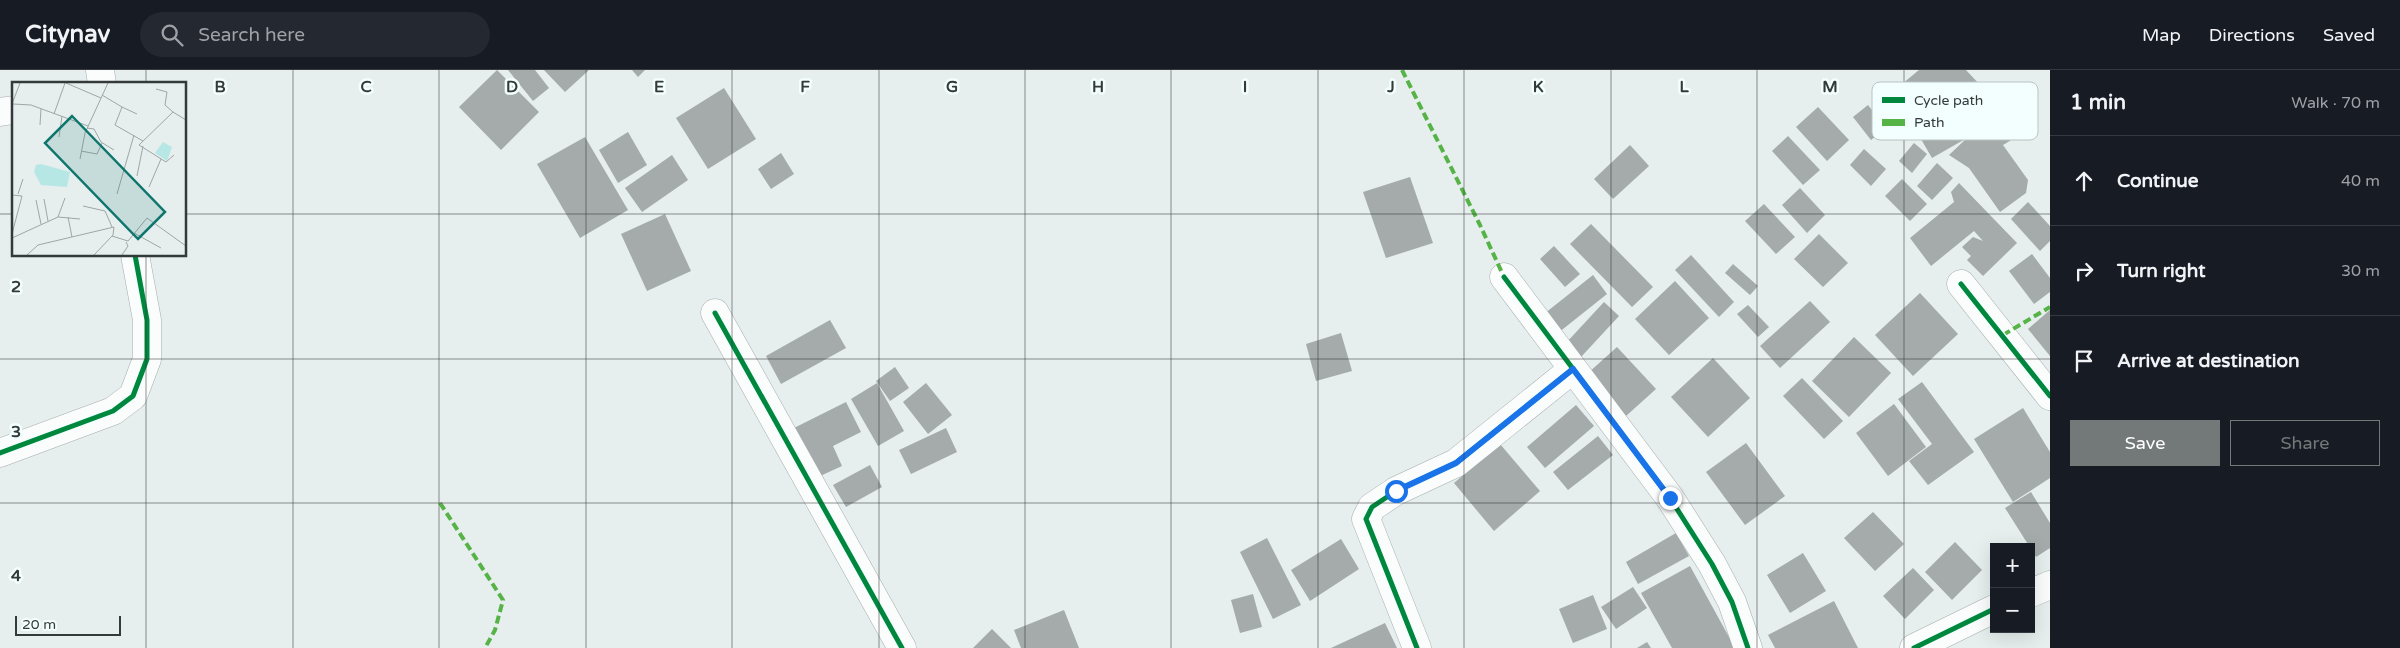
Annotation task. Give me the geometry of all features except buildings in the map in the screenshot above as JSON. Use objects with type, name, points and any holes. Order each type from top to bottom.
[{"type":"street","points":[[0,454],[112,411],[133,396],[146,359],[147,320],[135,256]]},
{"type":"street","points":[[1504,277],[1670,498],[1712,564],[1732,602],[1748,648]]},
{"type":"street","points":[[1961,284],[2050,396]]},
{"type":"street","points":[[715,314],[902,648]]},
{"type":"street","points":[[1417,648],[1366,519],[1372,506],[1396,491],[1456,463],[1573,369]]},
{"type":"street","points":[[2035,591],[2050,585]]},
{"type":"street","points":[[1914,648],[1990,610]]},
{"type":"marked path","points":[[1402,70],[1504,277]]},
{"type":"marked path","points":[[2003,335],[2050,307]]},
{"type":"marked path","points":[[440,503],[503,600],[495,630],[485,648]]},
{"type":"cycle path","points":[[0,453],[113,411],[133,396],[147,359],[147,320],[135,256]]},
{"type":"cycle path","points":[[1504,277],[1670,498],[1712,564],[1732,602],[1748,648]]},
{"type":"cycle path","points":[[1961,284],[2050,396]]},
{"type":"cycle path","points":[[715,313],[902,648]]},
{"type":"cycle path","points":[[1417,648],[1366,519],[1372,507],[1396,491],[1456,463],[1573,369]]},
{"type":"cycle path","points":[[1914,648],[1990,611]]},
{"type":"route","points":[[1396,491],[1456,463],[1573,369],[1670,498]]}]
